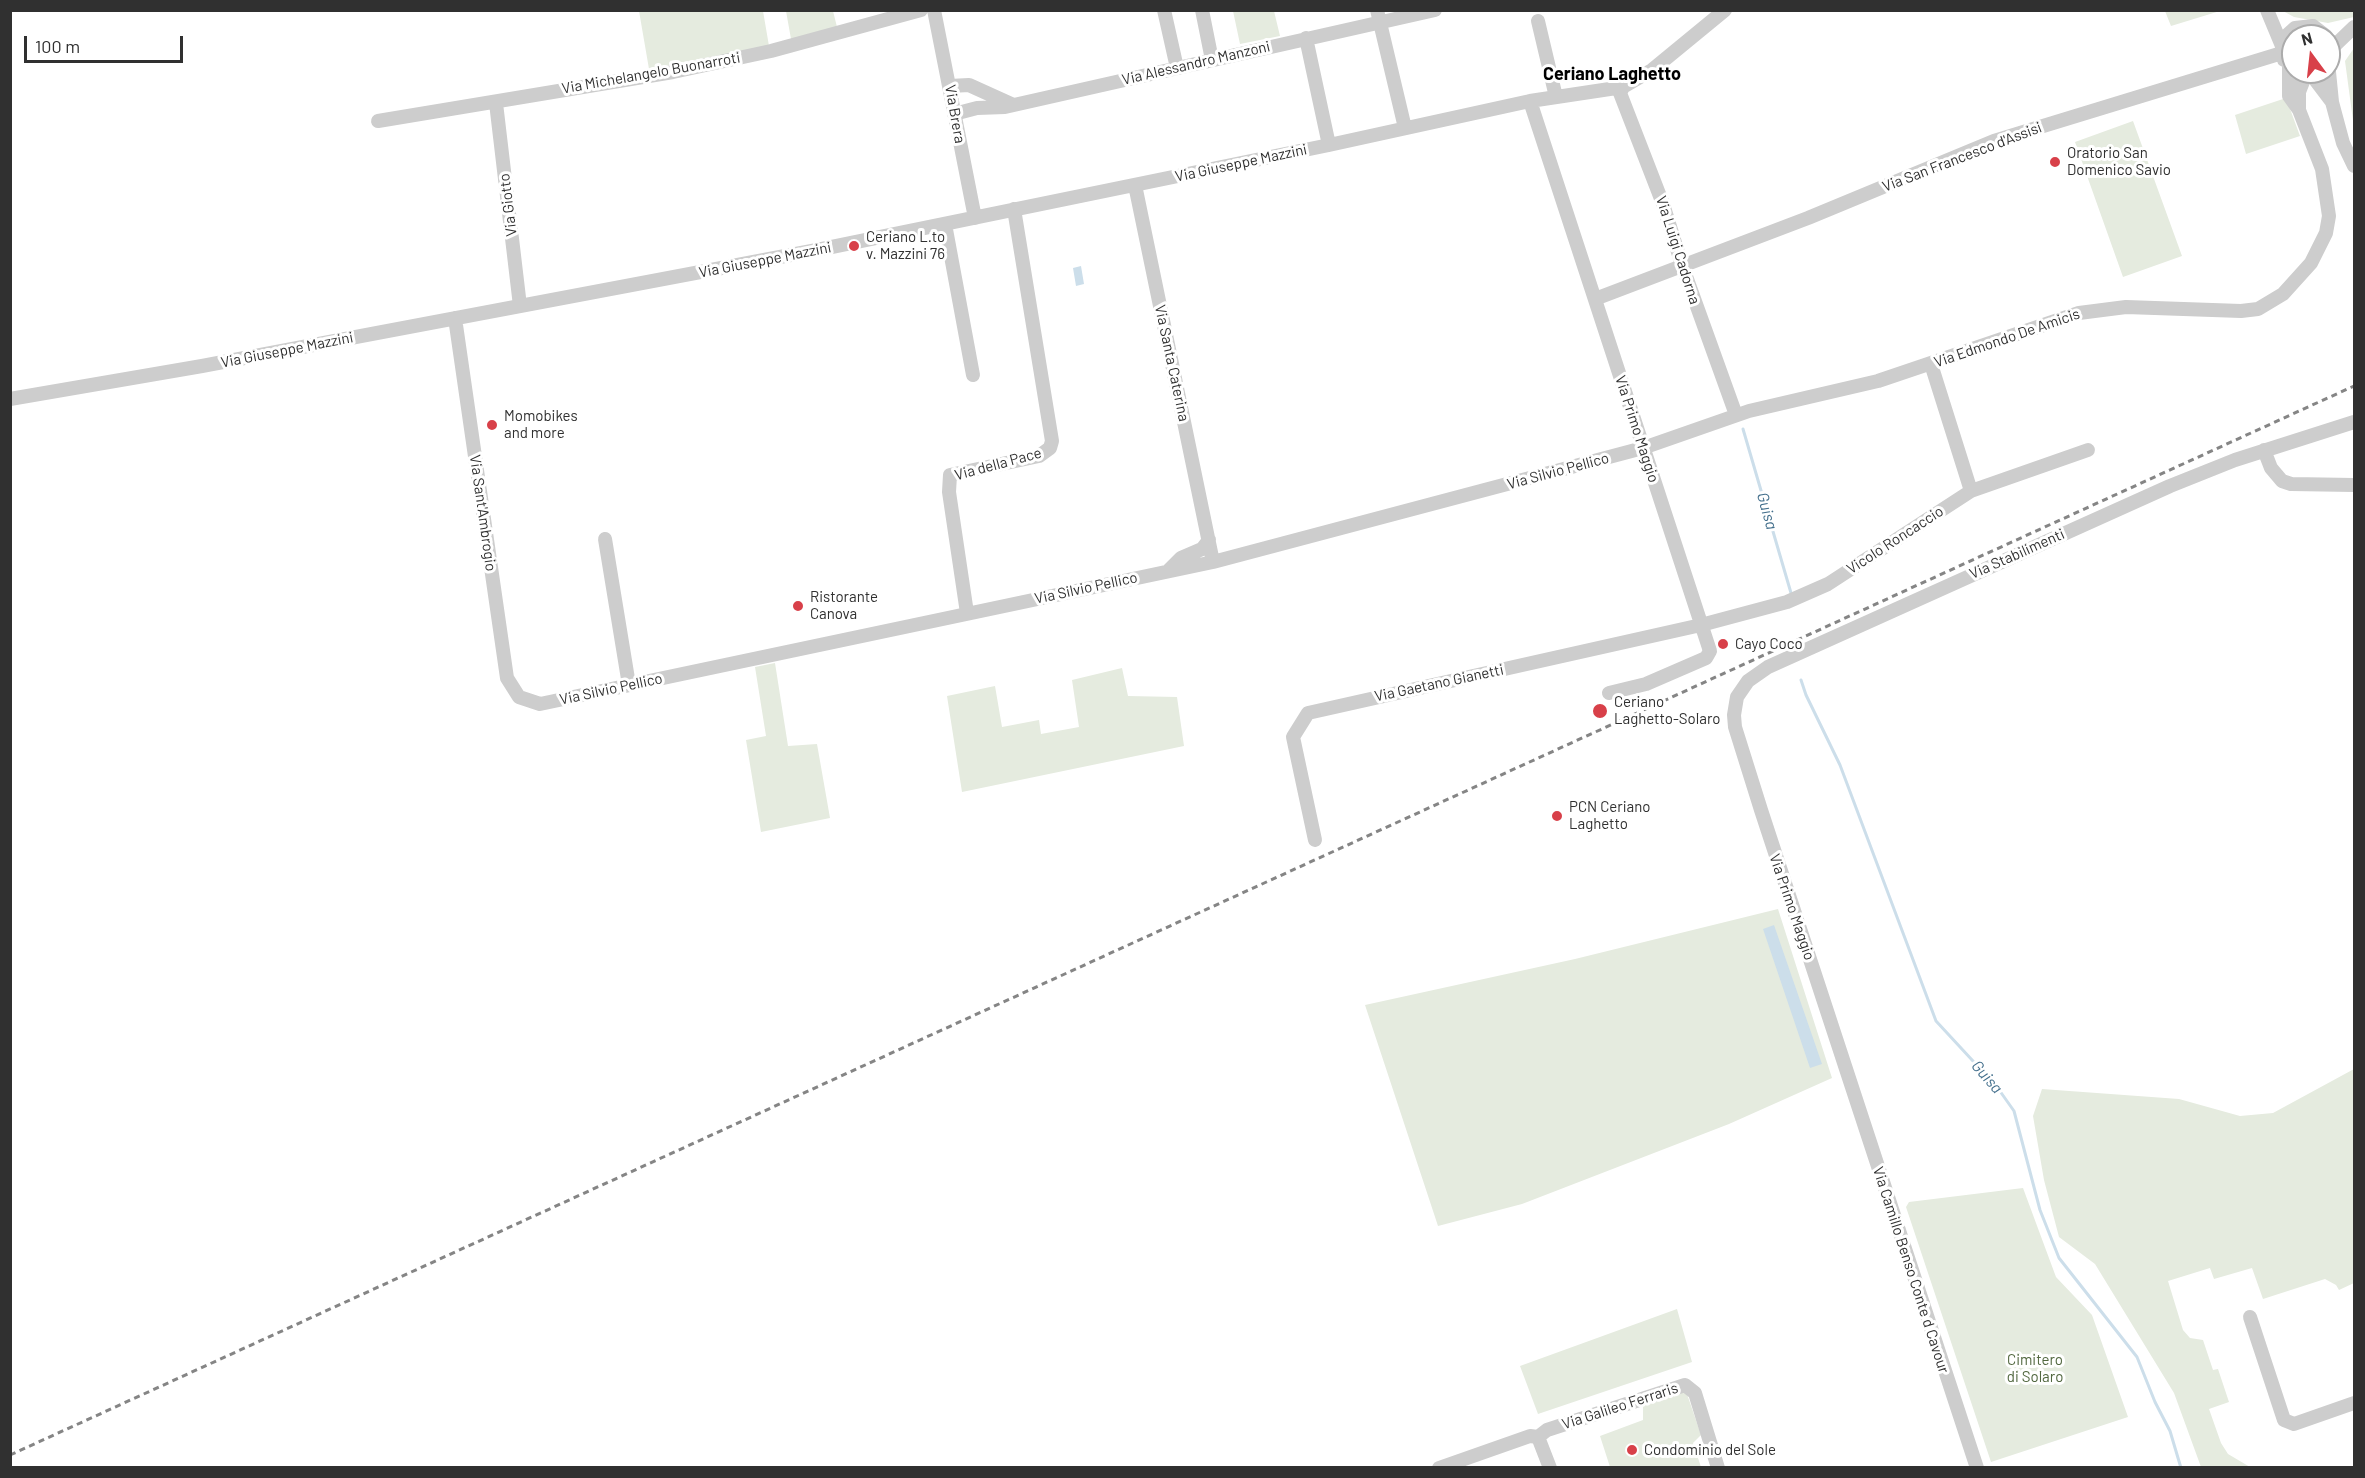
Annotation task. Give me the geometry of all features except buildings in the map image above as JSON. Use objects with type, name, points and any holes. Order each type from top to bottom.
[{"type":"street","name":"Via Michelangelo Buonarroti","points":[[378,121],[673,72],[760,53],[921,10]]},
{"type":"street","name":"Via Brera","points":[[934,10],[975,218]]},
{"type":"street","points":[[1164,10],[1177,68]]},
{"type":"street","points":[[1202,10],[1212,60]]},
{"type":"street","name":"Via Alessandro Manzoni","points":[[954,114],[977,108],[1013,105],[1177,68],[1306,38],[1379,17],[1435,10]]},
{"type":"street","points":[[2268,10],[2286,24]]},
{"type":"street","points":[[2268,10],[2281,46]]},
{"type":"street","points":[[1623,87],[1652,70],[1721,12]]},
{"type":"street","points":[[1379,17],[1405,129]]},
{"type":"street","points":[[1538,21],[1556,97]]},
{"type":"street","points":[[2341,35],[2355,27]]},
{"type":"street","points":[[2341,35],[2355,27]]},
{"type":"street","points":[[1306,38],[1329,145]]},
{"type":"street","name":"Via San Francesco d'Assisi","points":[[1596,299],[1808,218],[1994,141],[2281,49]]},
{"type":"street","name":"Via Edmondo De Amicis","points":[[1643,448],[1736,415],[1857,386],[2097,309],[2126,307],[2241,311],[2258,309],[2272,302],[2294,284],[2311,263],[2326,233],[2329,216],[2322,169],[2299,110],[2300,84]]},
{"type":"street","points":[[2315,84],[2332,102]]},
{"type":"street","points":[[2330,84],[2332,102],[2343,143],[2355,166]]},
{"type":"street","points":[[950,86],[969,85],[1013,105]]},
{"type":"street","name":"Via Giuseppe Mazzini","points":[[10,399],[520,306],[945,224],[1530,101],[1623,87]]},
{"type":"street","name":"Via Luigi Cadorna","points":[[1623,87],[1620,93],[1664,204],[1682,265],[1736,415]]},
{"type":"street","name":"Via Primo Maggio","points":[[1530,101],[1710,651],[1706,658],[1646,684],[1609,693]]},
{"type":"street","name":"Via Giotto","points":[[496,103],[520,306]]},
{"type":"street","name":"Via Santa Caterina","points":[[1135,185],[1213,562]]},
{"type":"street","name":"Via della Pace","points":[[968,613],[948,482],[950,475],[1039,456],[1050,448],[1052,441],[1014,209]]},
{"type":"street","points":[[945,224],[973,375]]},
{"type":"street","name":"Via Sant'Ambrogio","points":[[455,318],[505,668],[512,689],[524,701]]},
{"type":"street","points":[[1931,364],[1971,491]]},
{"type":"street","name":"Via Stabilimenti","points":[[1740,741],[1734,715],[1737,697],[1748,681],[1768,667],[2170,486],[2264,450],[2355,422]]},
{"type":"street","name":"Via Silvio Pellico","points":[[524,701],[540,704],[1213,562],[1643,448]]},
{"type":"street","name":"Vicolo Roncaccio","points":[[1701,625],[1787,602],[1828,584],[1971,491],[2088,450]]},
{"type":"street","points":[[2264,450],[2271,468],[2282,481],[2291,484],[2355,485]]},
{"type":"street","points":[[605,539],[629,685]]},
{"type":"street","points":[[1169,570],[1181,558],[1202,549],[1209,540]]},
{"type":"street","name":"Via Gaetano Gianetti","points":[[1315,840],[1293,736],[1308,713],[1701,625]]},
{"type":"street","name":"Via Primo Maggio","points":[[1740,741],[1786,892],[1847,1072]]},
{"type":"street","name":"Via Camillo Benso Conte d Cavour","points":[[1847,1072],[1977,1467]]},
{"type":"street","points":[[2250,1317],[2284,1420],[2294,1424],[2355,1403]]},
{"type":"street","name":"Via Galileo Ferraris","points":[[1439,1467],[1530,1436],[1538,1437],[1558,1427],[1679,1384],[1685,1385],[1695,1393],[1718,1467]]},
{"type":"street","points":[[1538,1437],[1550,1467]]},
{"type":"green space","points":[[639,11],[763,11],[769,46],[649,69]]},
{"type":"green space","points":[[786,11],[833,11],[837,27],[791,39]]},
{"type":"green space","points":[[1233,11],[1274,11],[1280,36],[1240,44]]},
{"type":"green space","points":[[2165,11],[2220,11],[2171,26]]},
{"type":"green space","points":[[2283,11],[2354,11],[2354,17],[2328,23],[2294,17]]},
{"type":"green space","points":[[2354,48],[2354,128],[2345,61]]},
{"type":"green space","points":[[2286,98],[2300,136],[2246,154],[2235,115]]},
{"type":"green space","points":[[2133,121],[2182,256],[2123,277],[2075,142]]},
{"type":"green space","points":[[775,663],[788,746],[817,744],[830,818],[761,832],[746,740],[766,736],[755,667]]},
{"type":"green space","points":[[1122,668],[1128,696],[1177,697],[1184,746],[962,792],[947,696],[995,686],[1002,727],[1039,720],[1041,734],[1079,727],[1072,680]]},
{"type":"green space","points":[[1778,909],[1832,1078],[1729,1124],[1522,1204],[1438,1226],[1365,1005],[1575,959]]},
{"type":"green space","points":[[2354,1069],[2354,1283],[2339,1290],[2336,1285],[2325,1279],[2263,1299],[2252,1268],[2214,1279],[2210,1268],[2168,1281],[2183,1330],[2190,1338],[2203,1340],[2213,1370],[2218,1369],[2229,1402],[2209,1409],[2221,1443],[2228,1454],[2250,1467],[2201,1467],[2174,1393],[2095,1264],[2059,1237],[2044,1180],[2033,1116],[2042,1089],[2179,1099],[2240,1116],[2273,1113]]},
{"type":"green space","name":"Cimitero di Solaro","points":[[2023,1188],[2056,1277],[2092,1315],[2128,1417],[1991,1462],[1906,1207],[1909,1202]]},
{"type":"green space","points":[[1677,1309],[1692,1362],[1538,1414],[1520,1366]]},
{"type":"green space","points":[[1681,1391],[1687,1394],[1701,1435],[1693,1443],[1701,1467],[1610,1467],[1600,1436],[1643,1420],[1643,1404]]},
{"type":"water","points":[[1081,266],[1084,284],[1076,286],[1073,268]]},
{"type":"water","points":[[1774,925],[1822,1064],[1810,1068],[1763,929]]},
{"type":"waterway","name":"Guisa","points":[[1743,429],[1791,593]]},
{"type":"waterway","name":"Guisa","points":[[1801,680],[1840,765],[1936,1021],[1997,1087],[2014,1111],[2040,1210],[2059,1258],[2137,1357],[2155,1402],[2170,1431],[2181,1468]]},
{"type":"railway","points":[[10,1455],[2354,386]]},
{"type":"place","name":"Oratorio San Domenico Savio","points":[[2055,162]]},
{"type":"place","name":"Ceriano L.to v. Mazzini 76","points":[[854,246]]},
{"type":"place","name":"Momobikes and more","points":[[492,425]]},
{"type":"place","name":"Ristorante Canova","points":[[798,606]]},
{"type":"place","name":"Cayo Coco","points":[[1723,644]]},
{"type":"place","name":"Ceriano Laghetto-Solaro","points":[[1600,711]]},
{"type":"place","name":"PCN Ceriano Laghetto","points":[[1557,816]]},
{"type":"place","name":"Condominio del Sole","points":[[1632,1450]]},
{"type":"district","name":"Ceriano Laghetto","points":[[1612,74]]}]
